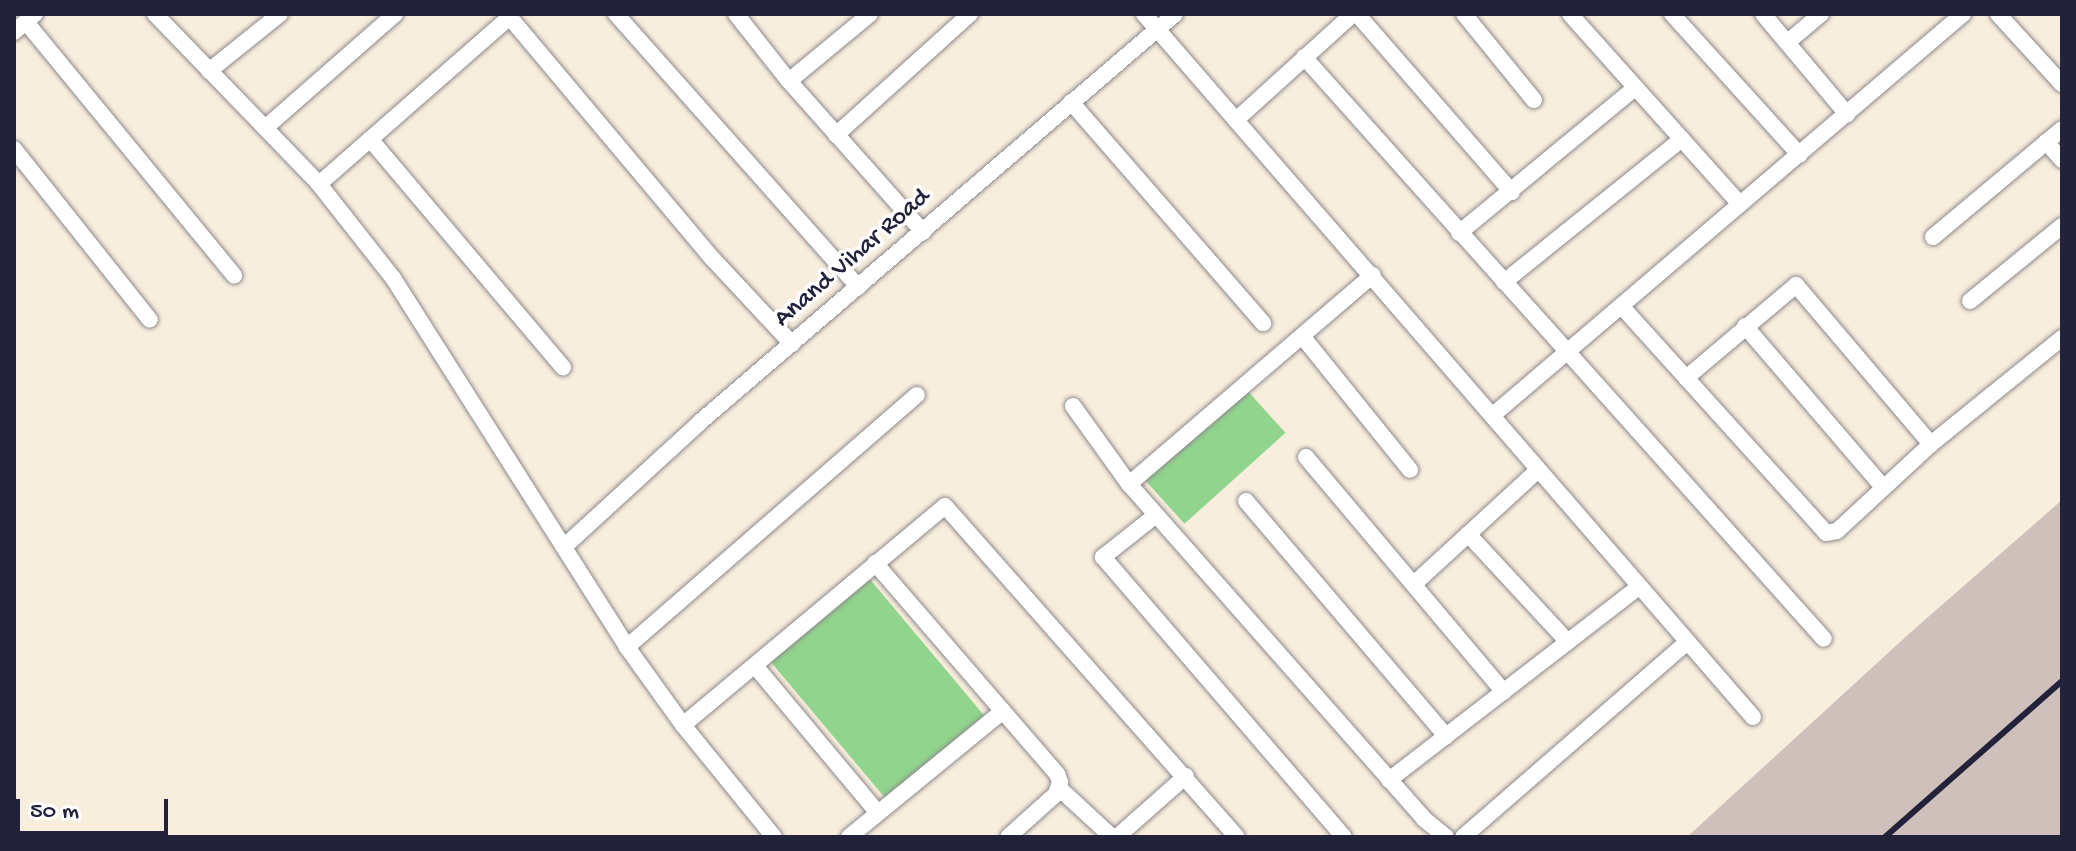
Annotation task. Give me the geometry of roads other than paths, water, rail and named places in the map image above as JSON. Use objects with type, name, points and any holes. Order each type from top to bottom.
[{"type":"street","points":[[155,14],[319,184],[428,327],[627,647],[683,725],[774,837]]},
{"type":"street","points":[[265,128],[395,14]]},
{"type":"street","points":[[616,14],[858,287]]},
{"type":"street","points":[[736,14],[789,81],[923,232]]},
{"type":"street","points":[[789,81],[870,14]]},
{"type":"street","points":[[836,135],[970,14]]},
{"type":"street","points":[[1144,14],[1373,275],[1637,588],[1753,717]]},
{"type":"street","name":"Anand Vihar Road","points":[[566,545],[792,344],[1175,14]]},
{"type":"street","points":[[1236,120],[1355,14],[1512,192]]},
{"type":"street","points":[[1464,14],[1534,100]]},
{"type":"street","points":[[1570,14],[1740,204]]},
{"type":"street","points":[[1672,14],[1800,155]]},
{"type":"street","points":[[1763,14],[1789,41],[1847,114]]},
{"type":"street","points":[[1789,41],[1821,14]]},
{"type":"street","points":[[1493,415],[1623,308],[1963,14]]},
{"type":"street","points":[[1998,14],[2062,84]]},
{"type":"street","points":[[319,184],[509,16],[711,257],[792,344]]},
{"type":"street","points":[[209,71],[268,18]]},
{"type":"street","points":[[25,23],[234,275]]},
{"type":"street","points":[[1304,57],[1565,355],[1824,639]]},
{"type":"street","points":[[1459,233],[1636,87]]},
{"type":"street","points":[[1071,102],[1263,323]]},
{"type":"street","points":[[1933,237],[2062,129]]},
{"type":"street","points":[[370,139],[563,367]]},
{"type":"street","points":[[1504,282],[1682,139]]},
{"type":"street","points":[[2046,142],[2062,160]]},
{"type":"street","points":[[14,149],[150,320]]},
{"type":"street","points":[[1970,301],[2062,226]]},
{"type":"street","points":[[1129,484],[1373,275]]},
{"type":"street","points":[[1686,378],[1791,287],[1802,287],[1931,444]]},
{"type":"street","points":[[1623,308],[1819,530],[1837,531],[1931,444],[2062,338]]},
{"type":"street","points":[[1745,326],[1884,488]]},
{"type":"street","points":[[1302,336],[1410,470]]},
{"type":"street","points":[[627,647],[917,395]]},
{"type":"street","points":[[1073,406],[1129,484],[1389,780],[1446,837]]},
{"type":"street","points":[[1306,457],[1504,692]]},
{"type":"street","points":[[1414,584],[1538,470]]},
{"type":"street","points":[[1246,501],[1446,736]]},
{"type":"street","points":[[683,725],[945,506],[1237,837]]},
{"type":"street","points":[[1156,515],[1103,557],[1344,837]]},
{"type":"street","points":[[1468,534],[1568,642]]},
{"type":"street","points":[[875,563],[1057,774],[1060,789],[1115,837],[1186,776]]},
{"type":"street","points":[[1389,780],[1637,588]]},
{"type":"street","points":[[1463,837],[1686,643]]},
{"type":"street","points":[[756,667],[878,813]]},
{"type":"street","points":[[849,837],[1003,711]]},
{"type":"street","points":[[1008,837],[1060,789]]},
{"type":"railway","points":[[1885,837],[2062,681]]}]
